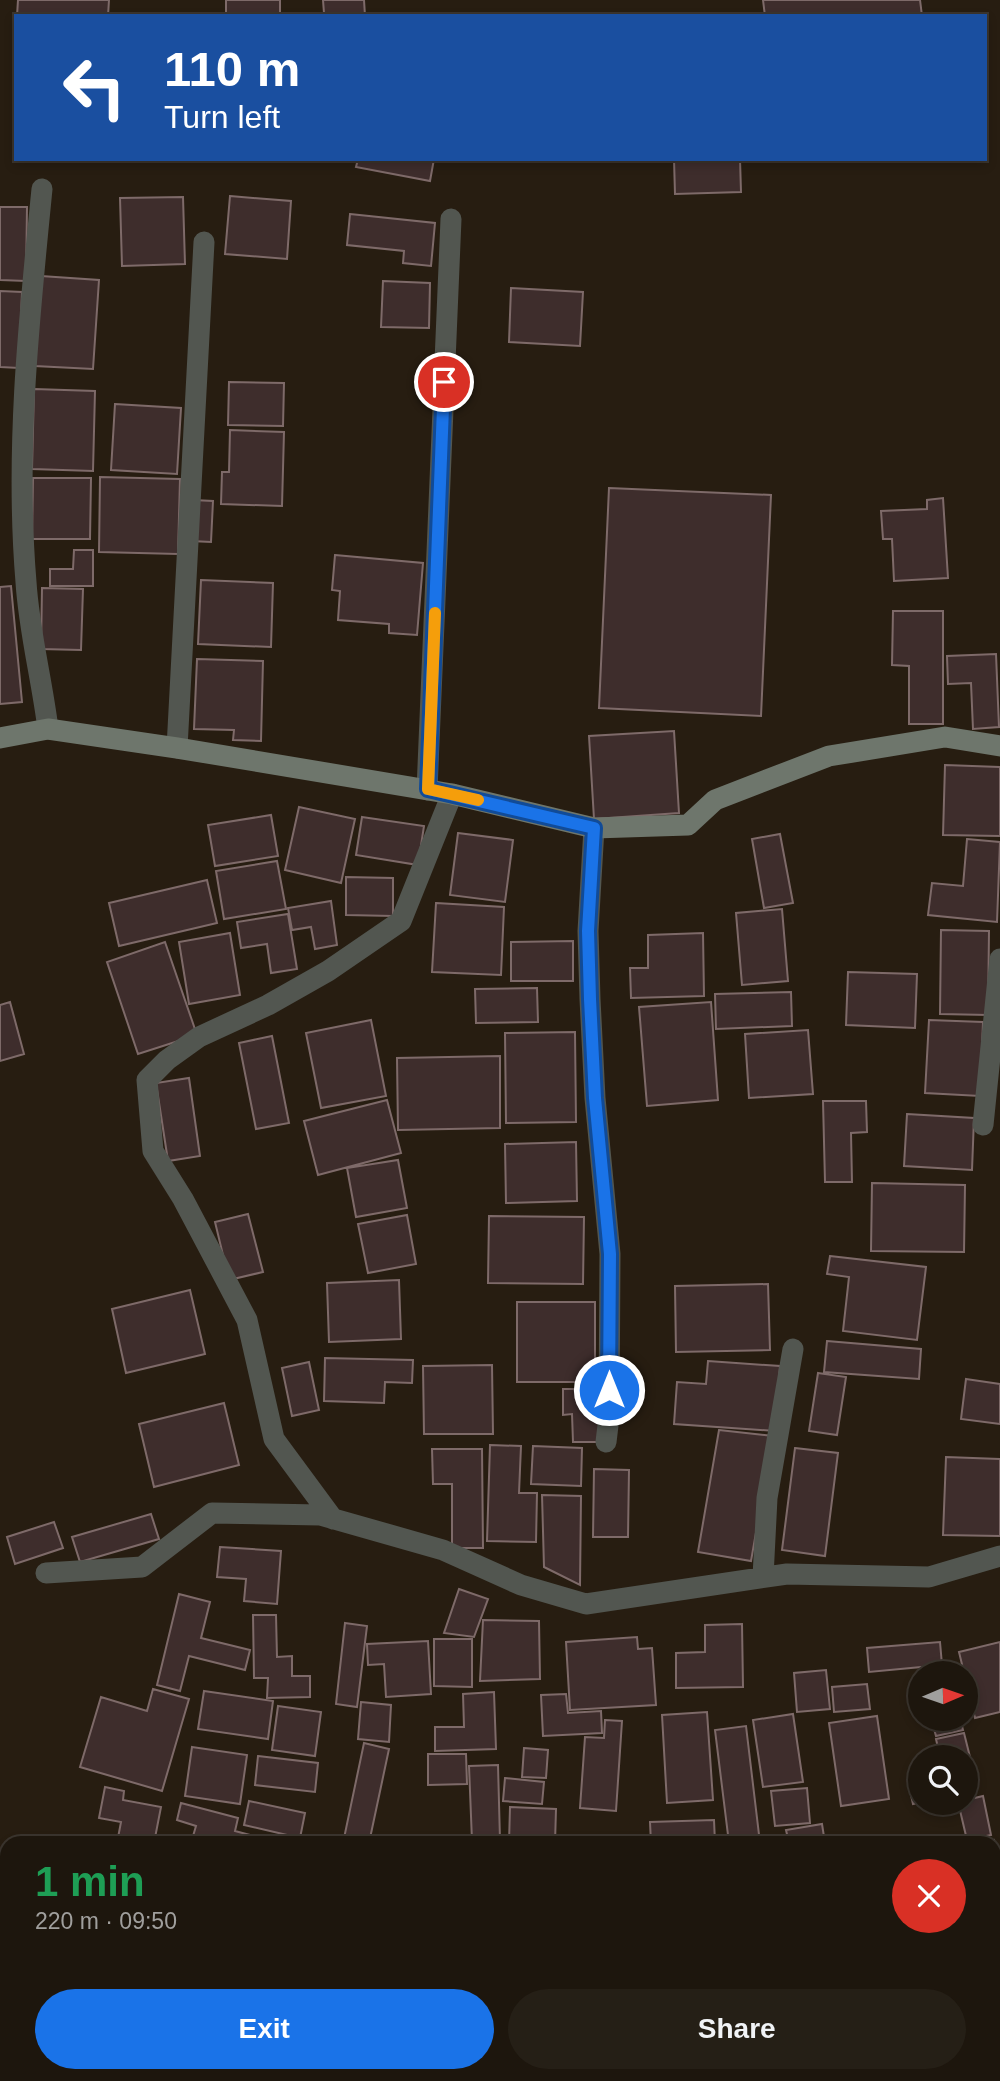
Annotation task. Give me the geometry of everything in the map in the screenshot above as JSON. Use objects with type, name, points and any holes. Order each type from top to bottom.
[{"type":"street","points":[[42,189],[27,334],[24,461],[26,583],[48,729]]},
{"type":"street","points":[[428,789],[451,219]]},
{"type":"street","points":[[177,748],[204,242]]},
{"type":"street","points":[[0,738],[48,729],[177,748],[428,789],[594,828],[688,825],[715,800],[829,756],[945,737],[1000,746]]},
{"type":"street","points":[[333,1518],[274,1438],[247,1320],[189,1210],[153,1151],[147,1080],[167,1060],[199,1037],[280,999],[328,971],[401,921],[452,794]]},
{"type":"street","points":[[594,828],[588,931],[595,1098],[610,1254],[610,1417],[606,1442]]},
{"type":"street","points":[[983,1125],[1000,959]]},
{"type":"street","points":[[763,1577],[767,1498],[793,1349]]},
{"type":"street","points":[[46,1573],[142,1567],[212,1513],[320,1515],[333,1518],[443,1550],[521,1585],[586,1604],[787,1574],[929,1577],[1000,1556]]},
{"type":"building","points":[[18,0],[109,0],[108,14],[17,14]]},
{"type":"building","points":[[226,0],[280,0],[280,14],[226,14]]},
{"type":"building","points":[[323,0],[364,0],[365,14],[324,13]]},
{"type":"building","points":[[763,0],[920,0],[922,14],[765,14]]},
{"type":"building","points":[[358,161],[434,161],[430,181],[356,167]]},
{"type":"building","points":[[674,161],[740,161],[741,192],[675,194]]},
{"type":"building","points":[[230,196],[291,201],[287,259],[225,254]]},
{"type":"building","points":[[183,197],[185,264],[122,266],[120,198]]},
{"type":"building","points":[[0,207],[27,207],[26,281],[0,280]]},
{"type":"building","points":[[350,214],[435,223],[431,266],[403,263],[404,251],[347,245]]},
{"type":"building","points":[[41,276],[99,280],[93,369],[35,366]]},
{"type":"building","points":[[383,281],[430,283],[429,328],[381,327]]},
{"type":"building","points":[[511,288],[583,292],[580,346],[509,342]]},
{"type":"building","points":[[0,291],[22,292],[19,368],[0,367]]},
{"type":"building","points":[[229,382],[284,383],[283,426],[228,425]]},
{"type":"building","points":[[34,389],[95,391],[93,471],[32,469]]},
{"type":"building","points":[[115,404],[181,408],[177,474],[111,470]]},
{"type":"building","points":[[230,430],[284,432],[282,506],[221,504],[222,472],[229,472]]},
{"type":"building","points":[[100,477],[180,479],[178,554],[99,552]]},
{"type":"building","points":[[33,478],[91,478],[90,539],[32,539]]},
{"type":"building","points":[[609,488],[771,495],[761,716],[599,708]]},
{"type":"building","points":[[943,498],[948,578],[894,581],[892,539],[883,539],[881,511],[927,509],[927,500]]},
{"type":"building","points":[[193,500],[213,501],[211,542],[191,541]]},
{"type":"building","points":[[74,550],[93,550],[93,586],[50,586],[50,569],[73,569]]},
{"type":"building","points":[[335,555],[423,563],[417,635],[389,633],[389,624],[338,620],[340,591],[332,590]]},
{"type":"building","points":[[201,580],[273,583],[271,647],[198,644]]},
{"type":"building","points":[[11,586],[22,702],[0,704],[0,587]]},
{"type":"building","points":[[42,588],[83,589],[81,650],[41,649]]},
{"type":"building","points":[[893,611],[943,611],[943,724],[909,724],[909,666],[892,665]]},
{"type":"building","points":[[996,654],[999,727],[973,729],[971,683],[948,684],[947,656]]},
{"type":"building","points":[[197,659],[263,661],[261,741],[233,740],[234,730],[194,729]]},
{"type":"building","points":[[674,731],[679,813],[594,819],[589,736]]},
{"type":"building","points":[[945,765],[1000,767],[1000,836],[943,835]]},
{"type":"building","points":[[299,807],[355,819],[341,883],[285,870]]},
{"type":"building","points":[[271,815],[278,856],[215,866],[208,825]]},
{"type":"building","points":[[362,817],[424,826],[418,865],[356,855]]},
{"type":"building","points":[[458,833],[513,840],[505,902],[450,895]]},
{"type":"building","points":[[780,834],[793,903],[764,908],[752,839]]},
{"type":"building","points":[[967,839],[1000,842],[997,922],[928,915],[932,883],[963,886]]},
{"type":"building","points":[[277,861],[286,909],[224,919],[216,871]]},
{"type":"building","points":[[346,877],[393,878],[393,916],[346,915]]},
{"type":"building","points":[[207,880],[217,923],[119,946],[109,903]]},
{"type":"building","points":[[331,901],[337,945],[315,949],[311,927],[292,930],[288,908]]},
{"type":"building","points":[[436,903],[504,907],[501,975],[432,972]]},
{"type":"building","points":[[782,909],[788,981],[742,985],[736,913]]},
{"type":"building","points":[[288,914],[297,969],[271,973],[267,944],[241,948],[237,922]]},
{"type":"building","points":[[941,930],[989,931],[988,1015],[940,1014]]},
{"type":"building","points":[[230,933],[240,995],[189,1004],[179,942]]},
{"type":"building","points":[[703,933],[704,996],[631,998],[630,968],[648,968],[648,935]]},
{"type":"building","points":[[573,941],[573,981],[511,981],[511,942]]},
{"type":"building","points":[[165,942],[197,1035],[138,1054],[107,962]]},
{"type":"building","points":[[848,972],[917,974],[915,1028],[846,1025]]},
{"type":"building","points":[[537,988],[538,1022],[476,1023],[475,989]]},
{"type":"building","points":[[791,992],[792,1026],[716,1029],[715,994]]},
{"type":"building","points":[[10,1002],[24,1054],[0,1061],[0,1005]]},
{"type":"building","points":[[711,1002],[718,1100],[647,1106],[639,1007]]},
{"type":"building","points":[[371,1020],[386,1096],[321,1108],[306,1033]]},
{"type":"building","points":[[929,1020],[983,1022],[980,1096],[925,1093]]},
{"type":"building","points":[[808,1030],[813,1094],[749,1098],[745,1034]]},
{"type":"building","points":[[575,1032],[576,1122],[506,1123],[505,1033]]},
{"type":"building","points":[[272,1036],[289,1123],[256,1129],[239,1043]]},
{"type":"building","points":[[500,1056],[500,1128],[398,1130],[397,1058]]},
{"type":"building","points":[[189,1078],[200,1156],[168,1161],[156,1083]]},
{"type":"building","points":[[387,1100],[401,1153],[318,1175],[304,1121]]},
{"type":"building","points":[[823,1101],[866,1101],[867,1132],[851,1133],[852,1182],[825,1182]]},
{"type":"building","points":[[907,1114],[974,1118],[972,1170],[904,1166]]},
{"type":"building","points":[[576,1142],[577,1201],[506,1203],[505,1144]]},
{"type":"building","points":[[398,1160],[407,1208],[356,1217],[347,1168]]},
{"type":"building","points":[[872,1183],[965,1185],[964,1252],[871,1251]]},
{"type":"building","points":[[248,1214],[263,1272],[229,1280],[215,1222]]},
{"type":"building","points":[[407,1215],[416,1264],[368,1273],[358,1224]]},
{"type":"building","points":[[489,1216],[584,1217],[583,1284],[488,1283]]},
{"type":"building","points":[[830,1256],[926,1267],[917,1340],[843,1331],[849,1277],[827,1274]]},
{"type":"building","points":[[399,1280],[401,1339],[329,1342],[327,1283]]},
{"type":"building","points":[[768,1284],[770,1350],[676,1352],[675,1286]]},
{"type":"building","points":[[190,1290],[205,1354],[126,1373],[112,1309]]},
{"type":"building","points":[[517,1302],[595,1302],[595,1382],[517,1382]]},
{"type":"building","points":[[827,1341],[921,1349],[919,1379],[824,1372]]},
{"type":"building","points":[[325,1358],[413,1360],[412,1383],[385,1382],[384,1403],[324,1401]]},
{"type":"building","points":[[708,1361],[780,1366],[775,1431],[674,1424],[677,1382],[706,1384]]},
{"type":"building","points":[[309,1362],[319,1410],[292,1416],[282,1368]]},
{"type":"building","points":[[492,1365],[493,1434],[424,1434],[423,1366]]},
{"type":"building","points":[[818,1373],[846,1377],[837,1435],[809,1431]]},
{"type":"building","points":[[966,1379],[1000,1384],[1000,1424],[961,1419]]},
{"type":"building","points":[[563,1389],[589,1389],[589,1399],[603,1398],[603,1442],[573,1442],[572,1414],[563,1415]]},
{"type":"building","points":[[224,1403],[239,1465],[154,1487],[139,1424]]},
{"type":"building","points":[[719,1430],[773,1436],[751,1561],[698,1552]]},
{"type":"building","points":[[490,1445],[521,1446],[519,1493],[537,1493],[536,1542],[487,1541]]},
{"type":"building","points":[[533,1446],[582,1448],[581,1486],[531,1484]]},
{"type":"building","points":[[795,1448],[838,1453],[825,1556],[782,1550]]},
{"type":"building","points":[[432,1449],[482,1449],[483,1548],[452,1548],[452,1484],[433,1484]]},
{"type":"building","points":[[946,1457],[1000,1459],[1000,1536],[943,1535]]},
{"type":"building","points":[[594,1469],[629,1470],[628,1537],[593,1537]]},
{"type":"building","points":[[542,1495],[581,1496],[580,1585],[544,1567]]},
{"type":"building","points":[[151,1514],[159,1539],[80,1562],[72,1537]]},
{"type":"building","points":[[54,1522],[63,1548],[15,1564],[7,1537]]},
{"type":"building","points":[[220,1547],[281,1551],[277,1604],[244,1601],[246,1579],[217,1577]]},
{"type":"building","points":[[459,1589],[488,1599],[474,1637],[444,1633]]},
{"type":"building","points":[[179,1594],[210,1602],[201,1638],[250,1650],[245,1670],[189,1656],[180,1691],[157,1685]]},
{"type":"building","points":[[253,1615],[276,1615],[277,1657],[292,1656],[292,1676],[310,1676],[310,1697],[267,1698],[268,1678],[254,1678]]},
{"type":"building","points":[[483,1620],[539,1621],[540,1679],[480,1681]]},
{"type":"building","points":[[345,1623],[367,1626],[357,1707],[336,1704]]},
{"type":"building","points":[[742,1624],[743,1687],[676,1688],[676,1653],[705,1652],[705,1625]]},
{"type":"building","points":[[637,1637],[638,1649],[652,1648],[656,1705],[570,1710],[566,1642]]},
{"type":"building","points":[[434,1639],[472,1639],[472,1687],[434,1686]]},
{"type":"building","points":[[428,1641],[431,1694],[386,1697],[384,1664],[368,1665],[367,1644]]},
{"type":"building","points":[[940,1642],[942,1661],[908,1661],[908,1668],[869,1672],[867,1648]]},
{"type":"building","points":[[1000,1642],[1000,1712],[978,1717],[978,1661],[961,1661],[959,1652]]},
{"type":"building","points":[[826,1670],[830,1709],[797,1712],[794,1673]]},
{"type":"building","points":[[867,1684],[870,1709],[834,1712],[832,1687]]},
{"type":"building","points":[[153,1689],[189,1699],[162,1791],[80,1767],[101,1697],[147,1711]]},
{"type":"building","points":[[204,1691],[273,1701],[268,1739],[198,1729]]},
{"type":"building","points":[[494,1692],[496,1749],[435,1751],[435,1727],[464,1727],[463,1694]]},
{"type":"building","points":[[566,1694],[568,1713],[601,1711],[602,1733],[543,1736],[541,1695]]},
{"type":"building","points":[[361,1702],[391,1705],[389,1742],[358,1739]]},
{"type":"building","points":[[278,1706],[321,1712],[315,1756],[272,1750]]},
{"type":"building","points":[[707,1712],[713,1800],[667,1803],[662,1715]]},
{"type":"building","points":[[793,1714],[803,1782],[763,1787],[753,1720]]},
{"type":"building","points":[[877,1716],[889,1799],[841,1806],[829,1723]]},
{"type":"building","points":[[605,1720],[622,1721],[616,1811],[580,1808],[585,1737],[604,1738]]},
{"type":"building","points":[[746,1726],[759,1836],[728,1836],[715,1730]]},
{"type":"building","points":[[935,1731],[958,1731],[936,1736]]},
{"type":"building","points":[[964,1733],[967,1745],[937,1745],[936,1739]]},
{"type":"building","points":[[364,1743],[389,1749],[370,1836],[344,1836]]},
{"type":"building","points":[[192,1747],[247,1755],[240,1804],[185,1796]]},
{"type":"building","points":[[524,1748],[548,1750],[546,1778],[522,1777]]},
{"type":"building","points":[[428,1754],[466,1754],[467,1784],[428,1785]]},
{"type":"building","points":[[258,1756],[318,1763],[315,1792],[255,1785]]},
{"type":"building","points":[[498,1765],[500,1836],[472,1836],[469,1766]]},
{"type":"building","points":[[505,1778],[544,1782],[542,1804],[503,1801]]},
{"type":"building","points":[[105,1787],[124,1791],[123,1800],[161,1807],[155,1836],[118,1836],[121,1822],[99,1818]]},
{"type":"building","points":[[807,1788],[810,1823],[775,1826],[771,1791]]},
{"type":"building","points":[[983,1796],[991,1835],[966,1836],[961,1815],[978,1815],[978,1797]]},
{"type":"building","points":[[249,1801],[305,1813],[300,1836],[244,1825]]},
{"type":"building","points":[[181,1803],[238,1818],[235,1831],[254,1836],[193,1836],[196,1826],[177,1820]]},
{"type":"building","points":[[510,1807],[556,1809],[555,1836],[509,1836]]},
{"type":"building","points":[[714,1820],[715,1836],[651,1836],[650,1822]]},
{"type":"building","points":[[822,1824],[824,1836],[787,1836],[786,1830]]},
{"type":"slow traffic","points":[[435,613],[428,789],[478,800]]},
{"type":"route","points":[[444,382],[428,789],[594,828],[588,931],[595,1098],[610,1254],[609,1390]]}]
